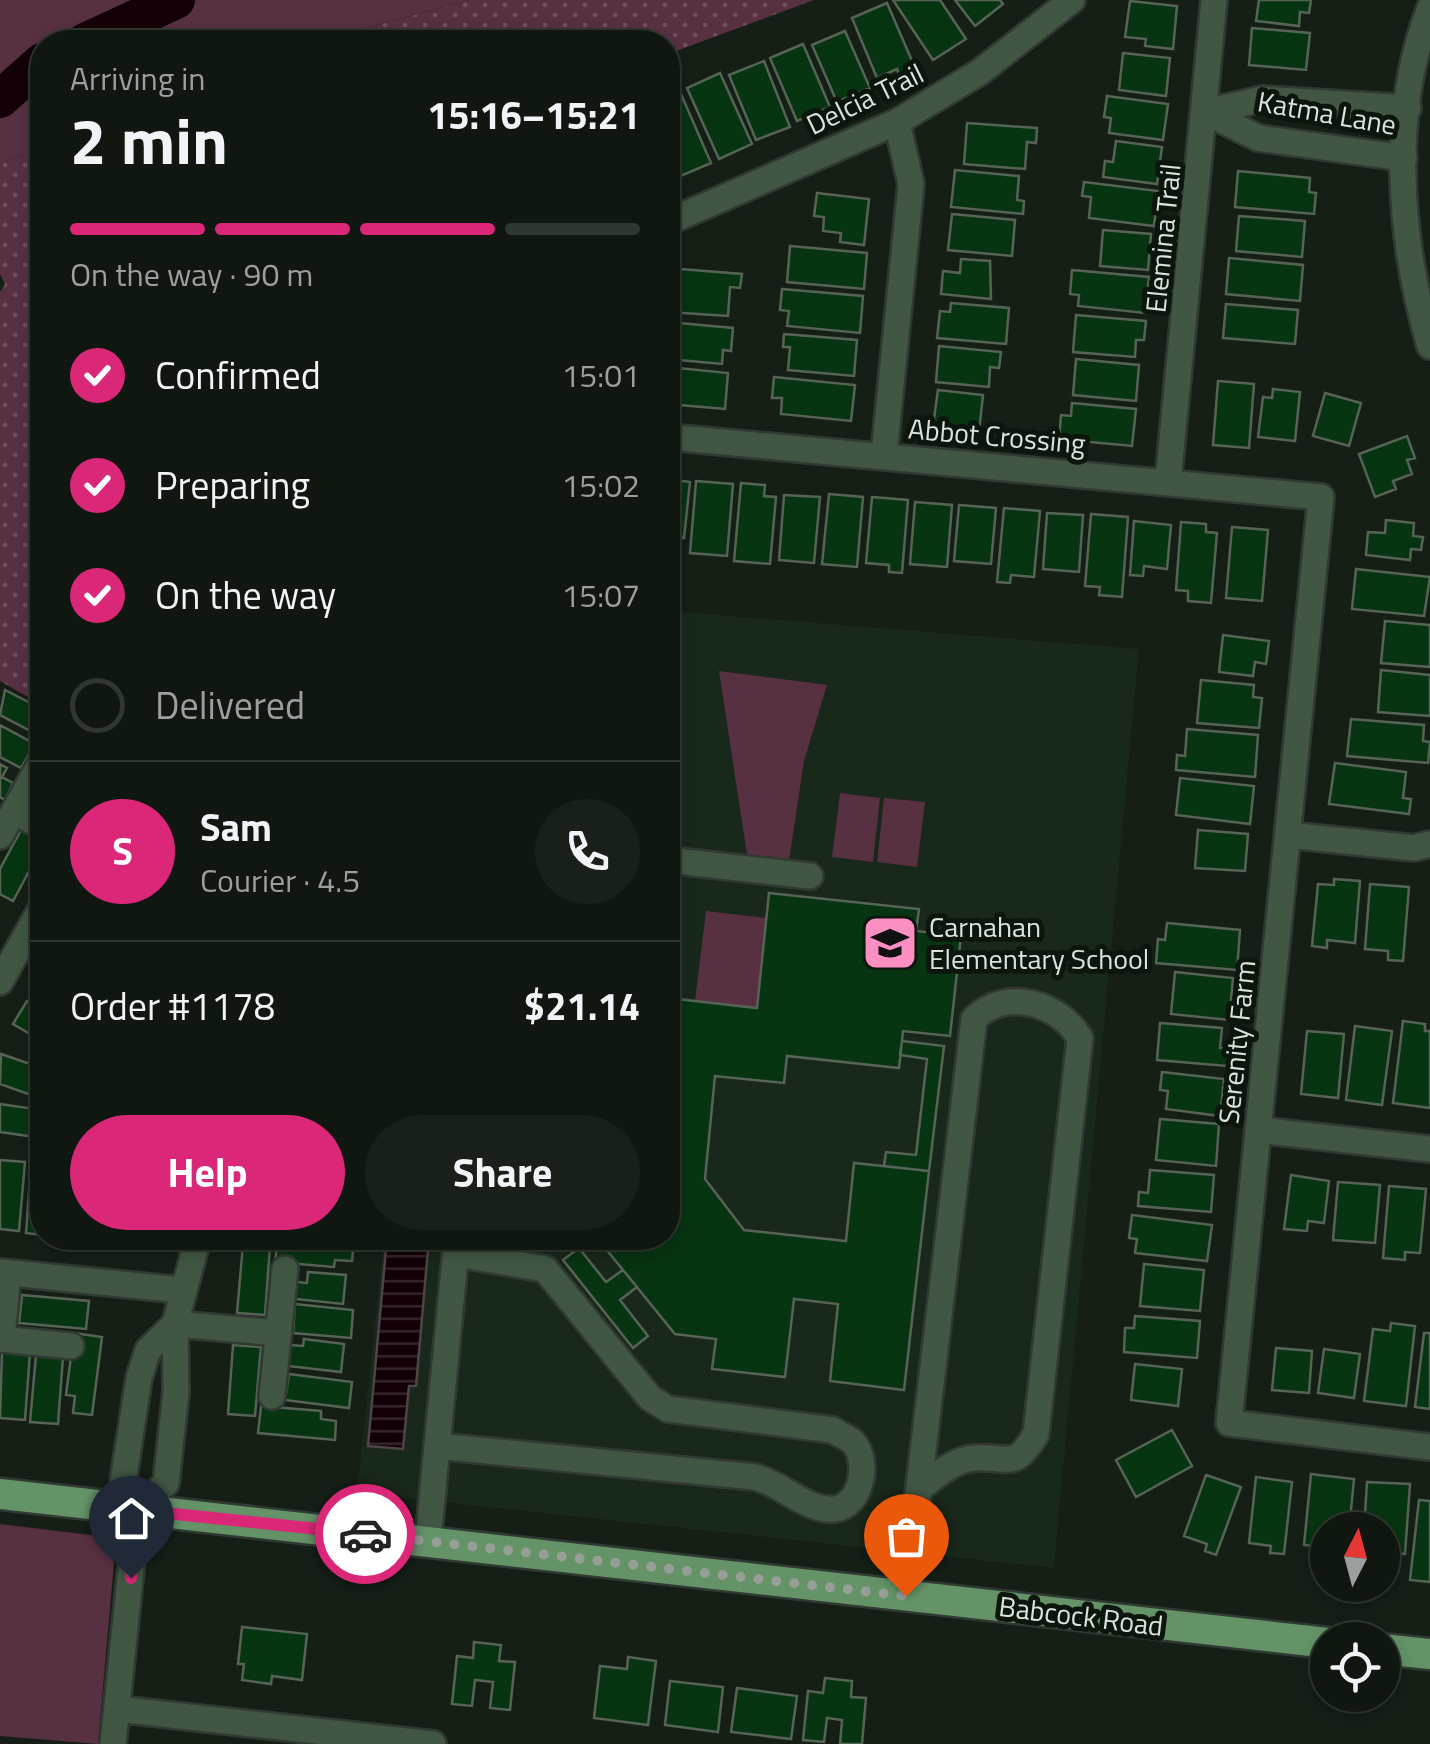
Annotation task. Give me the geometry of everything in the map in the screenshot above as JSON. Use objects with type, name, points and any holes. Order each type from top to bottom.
[{"type":"main road","name":"Babcock Road","points":[[0,1494],[1310,1641]]},
{"type":"main road","points":[[1400,1651],[1430,1654]]},
{"type":"street","name":"Delcia Trail","points":[[680,217],[897,122],[980,72],[1072,0]]},
{"type":"street","name":"Elemina Trail","points":[[1168,482],[1214,0]]},
{"type":"street","points":[[1430,8],[1408,108],[1402,192],[1416,300],[1430,346]]},
{"type":"street","name":"Katma Lane","points":[[1206,112],[1262,99],[1408,108]]},
{"type":"street","name":"Katma Lane","points":[[1206,112],[1258,138],[1404,158]]},
{"type":"street","points":[[884,456],[911,184],[897,122]]},
{"type":"street","name":"Abbot Crossing","points":[[680,438],[1321,497]]},
{"type":"street","name":"Serenity Farm","points":[[1321,497],[1316,668],[1288,836],[1228,1423],[1430,1448]]},
{"type":"street","points":[[0,836],[30,782]]},
{"type":"street","points":[[14,811],[30,820]]},
{"type":"street","points":[[1288,836],[1425,849]]},
{"type":"street","points":[[680,861],[810,876]]},
{"type":"street","points":[[0,982],[30,928]]},
{"type":"street","points":[[906,1596],[918,1490],[974,1019],[985,1008],[1007,1002],[1051,1007],[1069,1019],[1080,1038],[1036,1434],[1026,1452],[1013,1460],[974,1458],[943,1470],[918,1490]]},
{"type":"street","points":[[1258,1130],[1430,1149]]},
{"type":"street","points":[[137,1510],[166,1482],[173,1421],[175,1324],[194,1250]]},
{"type":"street","points":[[428,1541],[457,1250]]},
{"type":"street","points":[[437,1446],[756,1476],[780,1484],[810,1506],[834,1509],[845,1505],[860,1482],[862,1464],[854,1442],[832,1430],[681,1412],[650,1398],[545,1268],[473,1250]]},
{"type":"street","points":[[272,1396],[286,1270]]},
{"type":"street","points":[[71,1346],[1,1339],[4,1273],[181,1290]]},
{"type":"street","points":[[113,1744],[137,1510],[123,1482],[148,1350],[175,1324],[279,1334]]},
{"type":"street","points":[[133,1416],[173,1421]]},
{"type":"street","points":[[117,1709],[434,1744]]},
{"type":"shaded area","points":[[0,0],[469,0],[358,30],[30,30],[30,151],[0,164]]},
{"type":"shaded area","points":[[469,0],[814,0],[680,50],[680,30],[358,30]]},
{"type":"shaded area","points":[[30,151],[30,698],[0,681],[0,292],[5,284],[0,274],[0,164]]},
{"type":"shaded area","name":"Carnahan Elementary School","points":[[680,612],[1139,649],[1054,1568],[357,1493],[383,1250],[680,1250]]},
{"type":"shaded area","points":[[719,671],[827,685],[804,761],[789,861],[747,855]]},
{"type":"shaded area","points":[[840,793],[880,798],[873,862],[832,857]]},
{"type":"shaded area","points":[[884,798],[925,802],[917,867],[877,862]]},
{"type":"shaded area","points":[[706,911],[767,918],[757,1008],[695,1001]]},
{"type":"shaded area","points":[[386,1250],[428,1250],[416,1386],[409,1386],[403,1449],[368,1446]]},
{"type":"shaded area","points":[[0,1524],[99,1536],[115,1551],[98,1744],[0,1736]]},
{"type":"building","points":[[893,0],[940,0],[966,39],[933,60]]},
{"type":"building","points":[[955,0],[1000,0],[1003,4],[975,26]]},
{"type":"building","points":[[1259,0],[1311,0],[1309,13],[1300,12],[1299,26],[1256,21]]},
{"type":"building","points":[[1130,1],[1177,6],[1173,49],[1145,46],[1146,39],[1125,37]]},
{"type":"building","points":[[887,3],[916,70],[900,77],[897,69],[877,78],[852,18]]},
{"type":"building","points":[[1252,28],[1310,33],[1306,70],[1249,65]]},
{"type":"building","points":[[845,31],[870,88],[837,102],[812,45]]},
{"type":"building","points":[[803,44],[830,107],[797,121],[770,58]]},
{"type":"building","points":[[1123,53],[1170,58],[1166,96],[1119,90]]},
{"type":"building","points":[[764,61],[790,127],[756,140],[729,75]]},
{"type":"building","points":[[720,73],[752,144],[719,159],[687,88]]},
{"type":"building","points":[[680,94],[711,163],[680,176]]},
{"type":"building","points":[[1107,96],[1168,104],[1163,140],[1109,133],[1111,118],[1104,117]]},
{"type":"building","points":[[967,123],[1037,128],[1036,143],[1027,142],[1025,169],[964,164]]},
{"type":"building","points":[[1116,141],[1162,147],[1157,184],[1103,177],[1105,161],[1113,162]]},
{"type":"building","points":[[955,170],[1019,176],[1017,200],[1024,201],[1023,214],[951,207]]},
{"type":"building","points":[[1238,171],[1310,178],[1309,192],[1316,193],[1314,214],[1235,207]]},
{"type":"building","points":[[1084,182],[1158,191],[1154,226],[1089,218],[1091,197],[1082,196]]},
{"type":"building","points":[[817,193],[869,199],[864,245],[840,242],[841,233],[823,231],[824,217],[814,216]]},
{"type":"building","points":[[952,214],[1015,220],[1012,256],[948,250]]},
{"type":"building","points":[[1239,216],[1305,221],[1302,257],[1236,251]]},
{"type":"building","points":[[1103,230],[1151,234],[1148,270],[1100,266]]},
{"type":"building","points":[[790,246],[867,253],[864,289],[787,282]]},
{"type":"building","points":[[1229,258],[1303,265],[1300,301],[1226,294]]},
{"type":"building","points":[[961,259],[990,261],[991,299],[941,294],[943,271],[960,273]]},
{"type":"building","points":[[680,269],[742,274],[740,288],[730,287],[728,316],[680,313]]},
{"type":"building","points":[[1072,270],[1149,277],[1145,313],[1078,306],[1079,295],[1070,294]]},
{"type":"building","points":[[782,289],[863,296],[860,333],[787,326],[789,311],[780,310]]},
{"type":"building","points":[[951,303],[1009,308],[1006,344],[937,338],[940,311],[950,312]]},
{"type":"building","points":[[1226,304],[1298,310],[1295,344],[1223,338]]},
{"type":"building","points":[[1076,315],[1146,321],[1144,340],[1136,340],[1135,357],[1073,352]]},
{"type":"building","points":[[680,323],[733,328],[731,351],[723,350],[722,364],[680,360]]},
{"type":"building","points":[[784,334],[857,340],[854,376],[788,370],[790,347],[783,347]]},
{"type":"building","points":[[939,346],[1001,352],[999,368],[990,367],[989,387],[936,382]]},
{"type":"building","points":[[1076,359],[1139,365],[1136,401],[1073,395]]},
{"type":"building","points":[[680,368],[728,373],[725,409],[680,405]]},
{"type":"building","points":[[774,377],[855,385],[851,421],[781,414],[782,398],[772,398]]},
{"type":"building","points":[[1218,381],[1254,384],[1249,448],[1213,445]]},
{"type":"building","points":[[1273,389],[1300,392],[1295,441],[1258,437],[1263,397],[1272,398]]},
{"type":"building","points":[[938,390],[983,395],[979,432],[933,426]]},
{"type":"building","points":[[1325,393],[1361,403],[1349,446],[1313,436]]},
{"type":"building","points":[[1072,403],[1136,409],[1132,446],[1059,439],[1061,415],[1071,416]]},
{"type":"building","points":[[1407,436],[1415,458],[1407,460],[1412,474],[1393,481],[1396,489],[1375,497],[1359,454]]},
{"type":"building","points":[[680,481],[690,482],[684,538],[680,538]]},
{"type":"building","points":[[696,481],[733,484],[727,556],[690,553]]},
{"type":"building","points":[[741,483],[765,485],[764,496],[776,497],[770,564],[734,561]]},
{"type":"building","points":[[829,494],[863,497],[857,567],[822,564]]},
{"type":"building","points":[[784,495],[820,497],[814,563],[779,560]]},
{"type":"building","points":[[872,497],[908,500],[902,573],[889,572],[889,565],[866,563]]},
{"type":"building","points":[[915,502],[952,505],[947,567],[910,564]]},
{"type":"building","points":[[959,505],[996,508],[991,564],[954,561]]},
{"type":"building","points":[[1004,508],[1040,511],[1034,577],[1011,575],[1010,583],[997,582]]},
{"type":"building","points":[[1047,513],[1083,515],[1079,572],[1043,569]]},
{"type":"building","points":[[1091,514],[1128,517],[1122,597],[1099,595],[1100,587],[1085,586]]},
{"type":"building","points":[[1386,520],[1414,523],[1413,536],[1423,537],[1421,550],[1411,549],[1410,560],[1366,555],[1368,532],[1385,533]]},
{"type":"building","points":[[1134,521],[1171,525],[1167,569],[1144,566],[1143,576],[1130,575]]},
{"type":"building","points":[[1181,522],[1206,524],[1206,532],[1217,533],[1211,603],[1188,601],[1188,591],[1176,590]]},
{"type":"building","points":[[1232,527],[1268,530],[1262,601],[1226,598]]},
{"type":"building","points":[[1356,569],[1430,577],[1424,616],[1352,609]]},
{"type":"building","points":[[1385,621],[1430,625],[1430,667],[1381,663]]},
{"type":"building","points":[[1223,635],[1269,641],[1266,664],[1255,662],[1253,676],[1219,672]]},
{"type":"building","points":[[1381,670],[1430,675],[1430,716],[1378,712]]},
{"type":"building","points":[[1201,680],[1254,685],[1253,697],[1262,698],[1259,728],[1197,723]]},
{"type":"building","points":[[5,690],[30,703],[30,731],[0,715]]},
{"type":"building","points":[[1351,719],[1424,725],[1423,741],[1430,742],[1428,763],[1347,756]]},
{"type":"building","points":[[0,725],[30,741],[30,753],[21,768],[0,757]]},
{"type":"building","points":[[1187,729],[1258,735],[1255,777],[1176,770],[1177,755],[1185,756]]},
{"type":"building","points":[[1335,763],[1406,772],[1403,798],[1411,799],[1409,814],[1329,804]]},
{"type":"building","points":[[0,764],[7,768],[2,777],[13,783],[5,800],[0,797]]},
{"type":"building","points":[[1180,778],[1254,786],[1250,824],[1176,815]]},
{"type":"building","points":[[21,830],[30,835],[30,869],[13,901],[0,894],[0,869]]},
{"type":"building","points":[[1198,830],[1248,834],[1245,871],[1195,868]]},
{"type":"building","points":[[1334,879],[1360,881],[1355,943],[1327,940],[1327,948],[1312,946],[1318,884],[1334,885]]},
{"type":"building","points":[[1370,884],[1409,887],[1403,961],[1388,960],[1388,951],[1365,949]]},
{"type":"building","points":[[769,893],[919,909],[916,931],[961,936],[950,1036],[903,1031],[899,1068],[787,1056],[784,1083],[715,1076],[705,1179],[744,1230],[846,1241],[854,1163],[929,1171],[904,1390],[830,1381],[838,1304],[794,1299],[785,1377],[712,1369],[716,1339],[675,1334],[607,1250],[680,1250],[680,999],[757,1008]]},
{"type":"building","points":[[1167,923],[1240,930],[1237,970],[1156,963],[1158,939],[1165,940]]},
{"type":"building","points":[[1175,972],[1233,978],[1229,1020],[1171,1014]]},
{"type":"building","points":[[27,1001],[30,1003],[30,1034],[13,1024]]},
{"type":"building","points":[[1403,1021],[1425,1024],[1425,1031],[1430,1031],[1430,1108],[1393,1103]]},
{"type":"building","points":[[1160,1023],[1222,1028],[1220,1048],[1229,1049],[1227,1066],[1157,1060]]},
{"type":"building","points":[[1355,1026],[1392,1031],[1382,1105],[1346,1100]]},
{"type":"building","points":[[1307,1031],[1344,1034],[1338,1098],[1301,1094]]},
{"type":"building","points":[[902,1041],[944,1046],[929,1171],[884,1166],[886,1152],[916,1155],[927,1059],[900,1055]]},
{"type":"building","points":[[1,1054],[30,1064],[30,1095],[0,1084]]},
{"type":"building","points":[[1162,1072],[1224,1079],[1220,1116],[1166,1109],[1168,1091],[1160,1090]]},
{"type":"building","points":[[0,1104],[30,1108],[30,1136],[0,1132]]},
{"type":"building","points":[[1160,1119],[1219,1124],[1216,1166],[1156,1160]]},
{"type":"building","points":[[0,1160],[25,1162],[19,1231],[0,1229]]},
{"type":"building","points":[[1150,1170],[1214,1175],[1211,1212],[1138,1206],[1139,1192],[1148,1193]]},
{"type":"building","points":[[1291,1175],[1329,1181],[1324,1223],[1308,1221],[1307,1231],[1284,1229]]},
{"type":"building","points":[[30,1179],[30,1234],[26,1233]]},
{"type":"building","points":[[1338,1182],[1380,1185],[1375,1243],[1333,1240]]},
{"type":"building","points":[[1389,1186],[1426,1189],[1420,1253],[1405,1252],[1405,1260],[1383,1258]]},
{"type":"building","points":[[1132,1215],[1212,1225],[1207,1261],[1135,1253],[1137,1239],[1129,1238]]},
{"type":"building","points":[[242,1250],[270,1250],[265,1315],[237,1313]]},
{"type":"building","points":[[276,1250],[353,1250],[352,1261],[335,1260],[334,1267],[275,1262]]},
{"type":"building","points":[[581,1250],[606,1282],[623,1270],[637,1287],[620,1300],[648,1336],[633,1348],[563,1260]]},
{"type":"building","points":[[1144,1264],[1204,1270],[1200,1311],[1140,1306]]},
{"type":"building","points":[[308,1272],[346,1275],[343,1304],[295,1299],[297,1282],[307,1283]]},
{"type":"building","points":[[22,1295],[89,1301],[86,1329],[19,1323]]},
{"type":"building","points":[[295,1304],[353,1310],[351,1338],[293,1333]]},
{"type":"building","points":[[1135,1316],[1200,1321],[1197,1358],[1124,1352],[1125,1328],[1134,1328]]},
{"type":"building","points":[[1391,1323],[1415,1326],[1406,1406],[1364,1401],[1373,1329],[1390,1331]]},
{"type":"building","points":[[74,1333],[102,1337],[92,1415],[73,1413],[75,1396],[66,1395]]},
{"type":"building","points":[[1424,1333],[1430,1333],[1430,1409],[1415,1407]]},
{"type":"building","points":[[304,1339],[344,1344],[341,1372],[288,1366],[291,1345],[303,1346]]},
{"type":"building","points":[[233,1345],[261,1347],[255,1416],[228,1414]]},
{"type":"building","points":[[1276,1348],[1312,1351],[1309,1393],[1272,1390]]},
{"type":"building","points":[[1324,1349],[1360,1354],[1354,1398],[1318,1393]]},
{"type":"building","points":[[2,1351],[30,1353],[25,1420],[0,1418]]},
{"type":"building","points":[[36,1355],[63,1357],[58,1424],[30,1422]]},
{"type":"building","points":[[1135,1364],[1182,1369],[1178,1406],[1131,1400]]},
{"type":"building","points":[[289,1374],[352,1382],[349,1408],[285,1400]]},
{"type":"building","points":[[261,1406],[321,1411],[321,1419],[336,1421],[335,1440],[258,1433]]},
{"type":"building","points":[[1172,1430],[1192,1466],[1136,1497],[1116,1460]]},
{"type":"building","points":[[1311,1474],[1354,1479],[1351,1512],[1310,1512],[1310,1546],[1304,1545]]},
{"type":"building","points":[[1206,1475],[1241,1487],[1216,1555],[1205,1551],[1207,1544],[1184,1536]]},
{"type":"building","points":[[1256,1477],[1292,1482],[1284,1554],[1270,1553],[1271,1546],[1249,1543]]},
{"type":"building","points":[[1367,1482],[1410,1484],[1405,1554],[1400,1554],[1400,1512],[1365,1512]]},
{"type":"building","points":[[1419,1500],[1430,1501],[1430,1582],[1410,1580]]},
{"type":"building","points":[[242,1627],[307,1634],[302,1680],[272,1676],[271,1684],[242,1680],[244,1664],[238,1664]]},
{"type":"building","points":[[474,1642],[501,1645],[499,1661],[515,1662],[510,1710],[490,1708],[493,1682],[475,1680],[472,1706],[452,1704],[457,1656],[473,1658]]},
{"type":"building","points":[[628,1657],[656,1661],[648,1725],[594,1718],[600,1666],[627,1669]]},
{"type":"building","points":[[825,1678],[852,1681],[851,1697],[866,1698],[862,1744],[840,1744],[842,1720],[827,1718],[824,1742],[803,1740],[808,1691],[823,1693]]},
{"type":"building","points":[[670,1681],[723,1687],[718,1732],[665,1725]]},
{"type":"building","points":[[737,1688],[797,1696],[791,1739],[731,1732]]},
{"type":"waterway","points":[[111,30],[176,0]]},
{"type":"waterway","points":[[0,99],[30,73]]},
{"type":"way so far","points":[[365,1534],[906,1596]]},
{"type":"place","name":"Carnahan Elementary School","points":[[890,943]]},
{"type":"route","points":[[131,1578],[137,1510],[365,1534]]}]
